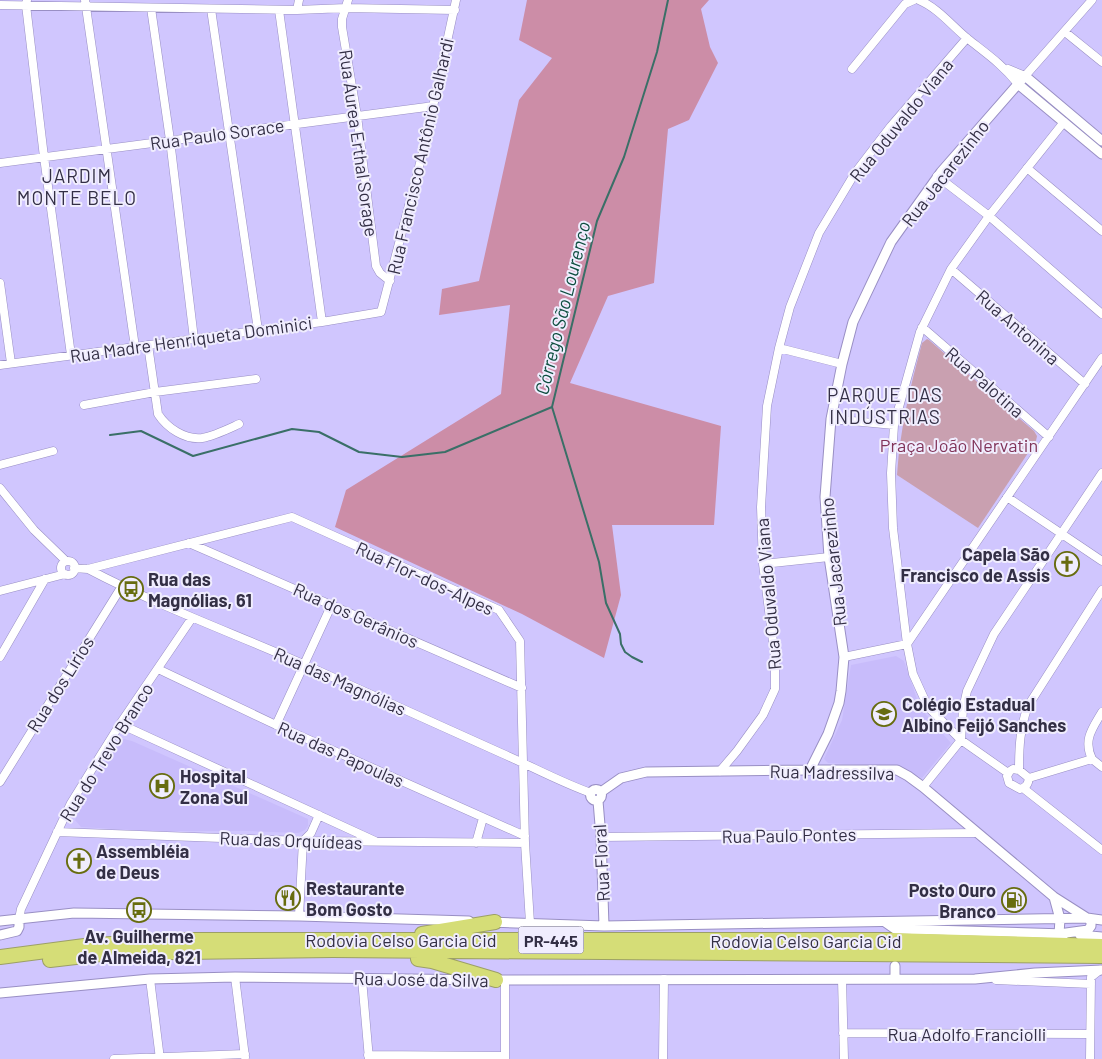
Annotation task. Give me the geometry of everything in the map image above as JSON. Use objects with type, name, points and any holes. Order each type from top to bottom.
[{"type":"highway","points":[[348,940],[364,936],[415,935],[495,922]]},
{"type":"highway","name":"Rodovia Celso Garcia Cid","points":[[0,957],[92,945],[191,940],[890,940],[1102,946]]},
{"type":"highway","points":[[0,952],[57,944],[92,945]]},
{"type":"highway","points":[[333,950],[356,955],[432,961],[501,980]]},
{"type":"highway","name":"Rodovia Celso Garcia Cid","points":[[0,966],[110,952],[333,950],[899,954],[1101,965]]},
{"type":"street","points":[[189,8],[190,0]]},
{"type":"street","points":[[243,9],[245,0]]},
{"type":"street","points":[[297,10],[299,0]]},
{"type":"street","name":"Rua Áurea Erthal Sorage","points":[[348,0],[342,19],[342,27],[357,116],[376,266],[380,273],[390,281]]},
{"type":"street","points":[[402,9],[403,0]]},
{"type":"street","name":"Rua Francisco Antônio Galhardi","points":[[382,312],[434,106],[456,0]]},
{"type":"street","points":[[852,69],[905,4],[914,0]]},
{"type":"street","points":[[918,0],[930,5],[967,38],[1102,141]]},
{"type":"street","points":[[1022,80],[1092,0]]},
{"type":"street","points":[[0,5],[26,3],[136,4],[151,8],[455,10]]},
{"type":"street","points":[[26,3],[44,157],[71,355]]},
{"type":"street","points":[[86,4],[135,346]]},
{"type":"street","points":[[151,8],[170,140],[194,339]]},
{"type":"street","points":[[211,9],[258,330]]},
{"type":"street","points":[[278,10],[322,322]]},
{"type":"street","points":[[1065,32],[1102,62]]},
{"type":"street","name":"Rua Oduvaldo Viana","points":[[720,771],[737,752],[764,715],[775,689],[775,657],[763,564],[761,508],[767,406],[790,307],[819,233],[855,173],[892,126],[967,38]]},
{"type":"street","points":[[1022,80],[1064,122],[1102,154]]},
{"type":"street","name":"Rua Jacarezinho","points":[[810,770],[828,734],[839,703],[844,657],[829,557],[825,497],[831,419],[853,322],[891,242],[938,176],[1022,80]]},
{"type":"street","name":"Rua Paulo Sorace","points":[[0,163],[434,106]]},
{"type":"street","points":[[1008,774],[961,740],[928,707],[913,674],[896,566],[892,518],[891,473],[894,425],[922,327],[951,269],[988,216],[1064,122]]},
{"type":"street","points":[[1026,168],[1102,231]]},
{"type":"street","points":[[938,176],[988,216],[1102,314]]},
{"type":"street","name":"Rua Antonina","points":[[951,269],[1085,384]]},
{"type":"street","points":[[0,283],[11,363]]},
{"type":"street","name":"Rua Madre Henriqueta Dominici","points":[[0,365],[322,322],[382,312]]},
{"type":"street","name":"Rua Palotina","points":[[922,327],[1049,437]]},
{"type":"street","points":[[148,345],[158,414],[164,423],[186,436],[202,438],[239,424]]},
{"type":"street","points":[[779,348],[842,364]]},
{"type":"street","points":[[844,657],[907,644],[1102,358]]},
{"type":"street","points":[[84,404],[155,392],[256,379]]},
{"type":"street","points":[[831,419],[894,425]]},
{"type":"street","points":[[0,465],[53,451]]},
{"type":"street","points":[[923,788],[961,740],[965,699],[981,660],[1002,621],[1102,474]]},
{"type":"street","points":[[0,488],[34,530],[66,562],[72,563],[74,568],[71,574],[0,591]]},
{"type":"street","points":[[1008,497],[1102,561]]},
{"type":"street","name":"Rua Flor-dos-Alpes","points":[[74,568],[88,569],[292,517],[499,610],[520,642],[525,839],[530,923]]},
{"type":"street","name":"Rua dos Gerânios","points":[[189,543],[522,688]]},
{"type":"street","points":[[763,564],[829,557]]},
{"type":"street","points":[[65,574],[61,569],[62,564],[66,562]]},
{"type":"street","name":"Rua das Magnólias","points":[[88,569],[192,618],[305,664],[524,763],[560,782],[591,793]]},
{"type":"street","points":[[0,657],[45,579]]},
{"type":"street","name":"Rua dos Lírios","points":[[0,782],[122,586]]},
{"type":"street","points":[[1019,770],[1019,746],[1023,721],[1028,706],[1102,590]]},
{"type":"street","points":[[276,725],[332,604]]},
{"type":"street","name":"Rua do Trevo Branco","points":[[19,919],[21,909],[71,803],[120,724],[192,618]]},
{"type":"street","name":"Rua das Papoulas","points":[[158,669],[525,839]]},
{"type":"street","points":[[1102,712],[1088,739],[1087,750],[1092,759],[1102,767]]},
{"type":"street","points":[[120,724],[378,842]]},
{"type":"street","points":[[1029,778],[1092,759]]},
{"type":"street","points":[[1029,778],[1019,770],[1013,769],[1007,778],[1016,787],[1023,788],[1102,850]]},
{"type":"street","name":"Rua Madressilva","points":[[599,796],[621,778],[646,772],[892,770],[908,776],[1054,897],[1087,918]]},
{"type":"street","points":[[1023,788],[1028,784],[1029,778]]},
{"type":"street","points":[[591,793],[592,799],[599,796]]},
{"type":"street","name":"Rua Floral","points":[[599,796],[604,926]]},
{"type":"street","points":[[299,916],[303,841],[312,833],[320,815]]},
{"type":"street","points":[[476,843],[483,818]]},
{"type":"street","name":"Rua das Orquídeas","points":[[57,832],[303,841],[476,843],[525,839]]},
{"type":"street","name":"Rua Paulo Pontes","points":[[601,837],[977,833]]},
{"type":"street","points":[[1054,897],[1060,918],[1059,934],[1088,930],[1091,926],[1091,921],[1087,918]]},
{"type":"street","points":[[0,921],[74,913],[299,916],[604,926],[884,922],[895,928],[1060,918],[1102,920]]},
{"type":"street","points":[[0,935],[17,931],[19,919]]},
{"type":"street","name":"Rodovia Celso Garcia Cid","points":[[895,928],[1102,937]]},
{"type":"street","points":[[1090,1059],[1091,978],[1101,965]]},
{"type":"street","name":"Rua José da Silva","points":[[0,993],[150,979],[235,977],[501,980],[975,978],[1101,965]]},
{"type":"street","points":[[895,966],[895,979]]},
{"type":"street","points":[[114,1059],[245,1056],[235,977]]},
{"type":"street","points":[[975,978],[1091,984]]},
{"type":"street","points":[[150,979],[160,1058]]},
{"type":"street","points":[[362,979],[369,1057],[505,1058],[501,980]]},
{"type":"street","points":[[663,1059],[664,979]]},
{"type":"street","points":[[842,979],[844,1059]]},
{"type":"street","name":"Rua Adolfo Franciolli","points":[[843,1034],[1090,1034]]},
{"type":"shaded area","points":[[527,0],[709,0],[701,9],[710,47],[718,63],[689,120],[668,129],[654,283],[608,296],[570,383],[721,426],[714,525],[612,525],[621,595],[604,658],[522,614],[335,527],[346,490],[501,394],[510,305],[439,315],[442,289],[479,281],[519,100],[552,58],[519,40]]},
{"type":"shaded area","name":"Colégio Estadual Albino Feijó Sanches","points":[[896,656],[904,661],[920,708],[951,743],[922,778],[900,767],[828,763],[824,759],[842,720],[851,665]]},
{"type":"shaded area","name":"Hospital Zona Sul","points":[[124,739],[308,819],[308,826],[305,830],[298,833],[147,831],[81,827],[75,820],[81,808],[76,806],[119,742]]},
{"type":"green space","name":"Praça João Nervatin","points":[[927,339],[1034,431],[1037,436],[1036,441],[978,528],[897,475],[900,441],[910,392],[922,343]]},
{"type":"waterway","name":"Córrego São Lourenço","points":[[110,435],[141,431],[193,456],[292,429],[319,432],[359,452],[402,457],[445,452],[552,407],[597,221],[624,157],[657,52],[668,0]]},
{"type":"waterway","points":[[552,407],[599,562],[606,603],[620,634],[621,644],[625,652],[642,662]]},
{"type":"place","name":"Capela São Francisco de Assis","points":[[1067,564]]},
{"type":"place","name":"Rua das Magnólias, 61","points":[[131,589]]},
{"type":"place","name":"Colégio Estadual Albino Feijó Sanches","points":[[884,714]]},
{"type":"place","name":"Hospital Zona Sul","points":[[162,786]]},
{"type":"place","name":"Assembléia de Deus","points":[[79,861]]},
{"type":"place","name":"Restaurante Bom Gosto","points":[[288,898]]},
{"type":"place","name":"Posto Ouro Branco","points":[[1014,900]]},
{"type":"place","name":"Av. Guilherme de Almeida, 821","points":[[139,910]]},
{"type":"district","name":"JARDIM MONTE BELO","points":[[77,186]]},
{"type":"district","name":"PARQUE DAS INDÚSTRIAS","points":[[885,405]]}]
